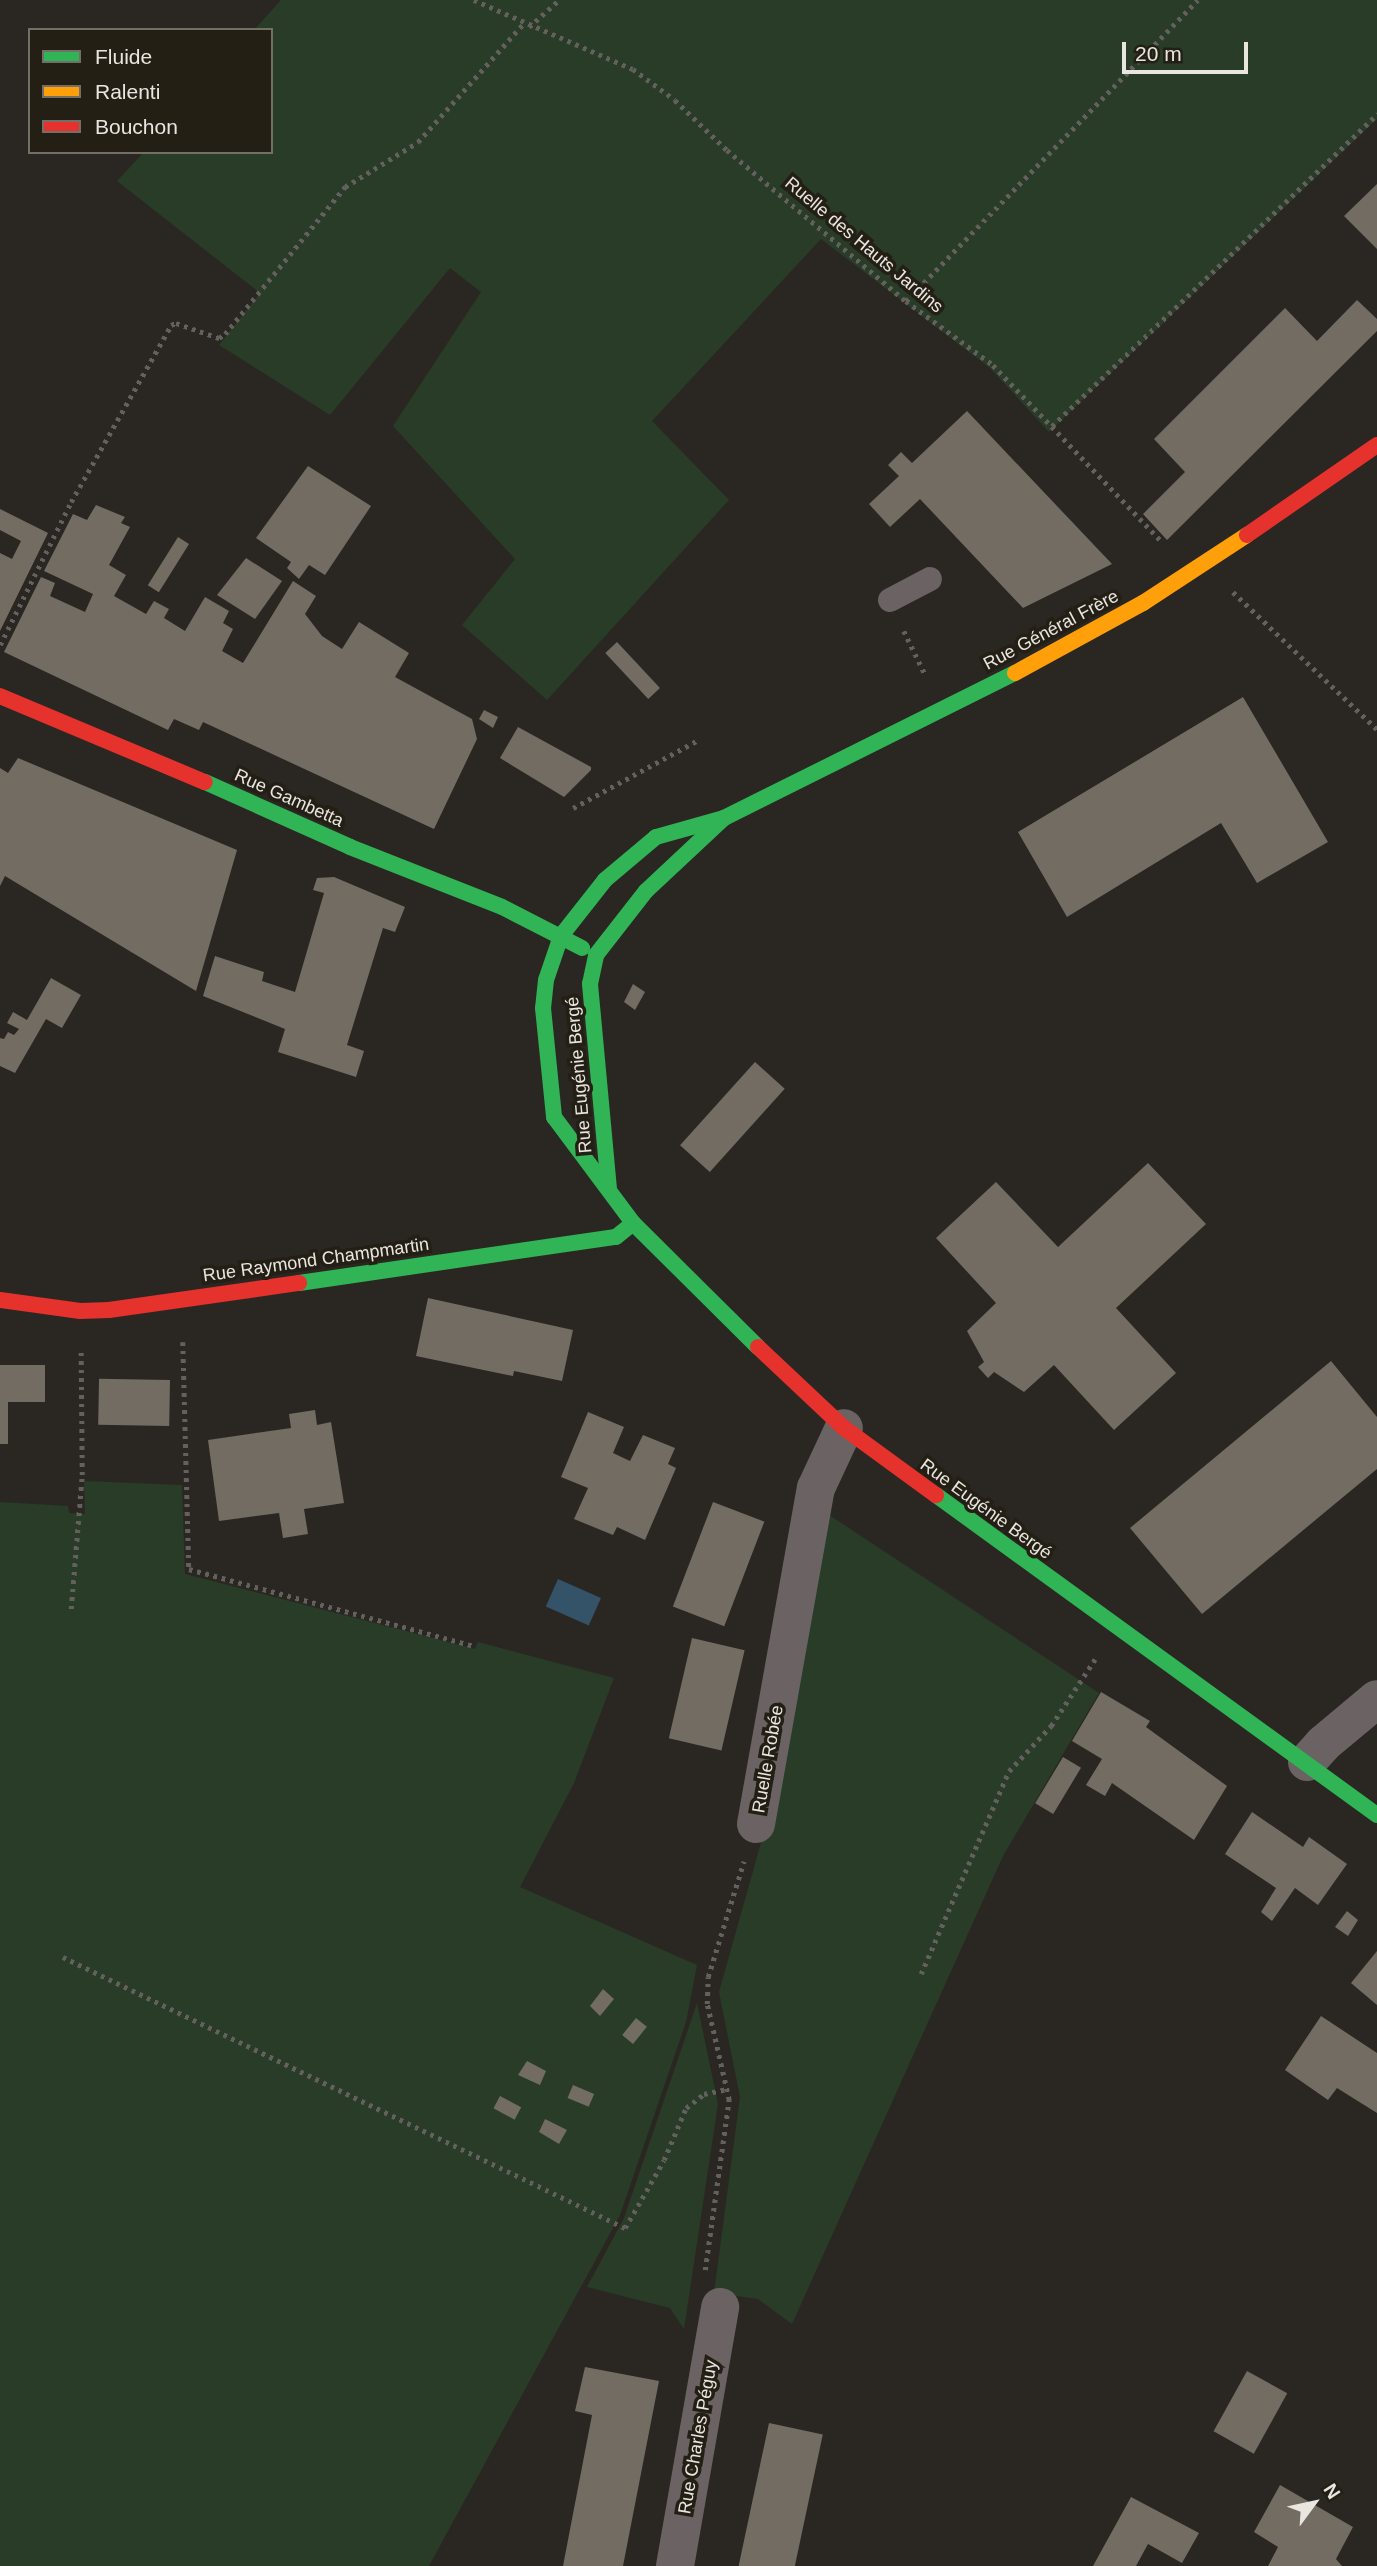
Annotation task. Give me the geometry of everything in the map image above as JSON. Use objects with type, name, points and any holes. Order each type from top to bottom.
[{"type":"street","name":"Rue Général Frère","points":[[561,936],[605,880],[656,837],[724,818],[1024,668],[1192,572],[1328,484],[1377,445]]},
{"type":"street","name":"Rue Gambetta","points":[[0,696],[130,748],[350,847],[502,907],[561,936]]},
{"type":"street","name":"Rue Général Frère","points":[[596,955],[646,891],[724,818]]},
{"type":"street","points":[[561,936],[596,955]]},
{"type":"street","name":"Rue Eugénie Bergé","points":[[561,936],[544,994],[549,1096],[554,1117],[633,1223],[715,1310],[844,1428],[1377,1815]]},
{"type":"street","name":"Rue Eugénie Bergé","points":[[596,955],[590,996],[610,1191]]},
{"type":"street","name":"Rue Raymond Champmartin","points":[[0,1300],[80,1311],[181,1299],[608,1238],[633,1223]]},
{"type":"street","name":"Ruelle Robée","points":[[756,1824],[816,1488],[844,1428]]},
{"type":"street","points":[[1307,1762],[1323,1744],[1377,1699]]},
{"type":"street","name":"Rue Charles Péguy","points":[[675,2566],[720,2307]]},
{"type":"lane","points":[[895,611],[930,579]]},
{"type":"path","name":"Ruelle des Hauts Jardins","points":[[474,0],[529,27],[632,69],[675,100],[727,150],[906,301],[993,365],[1192,572]]},
{"type":"path","points":[[529,27],[559,0]]},
{"type":"path","points":[[906,301],[1198,0]]},
{"type":"path","points":[[0,645],[71,502],[171,326],[176,323],[219,338],[225,334],[345,187],[418,142],[523,24]]},
{"type":"path","points":[[1052,426],[1377,114]]},
{"type":"path","points":[[895,611],[918,661]]},
{"type":"path","points":[[1257,616],[1377,729]]},
{"type":"path","points":[[573,808],[698,740]]},
{"type":"path","points":[[181,1299],[190,1569],[474,1646]]},
{"type":"path","points":[[71,1609],[82,1475],[80,1311]]},
{"type":"path","points":[[921,1974],[1009,1771],[1051,1726],[1116,1626]]},
{"type":"path","name":"Ruelle Robée","points":[[720,2307],[702,2292],[728,2090],[707,2004],[708,1977],[756,1824]]},
{"type":"path","points":[[63,1957],[625,2228],[664,2160],[686,2108],[704,2094],[728,2090]]},
{"type":"green space","points":[[281,0],[1377,0],[1377,119],[1049,432],[990,368],[821,239],[652,421],[729,500],[547,700],[462,625],[515,559],[393,426],[481,292],[450,268],[330,415],[219,345],[260,293],[117,181],[142,154],[273,154],[273,28],[256,28]]},
{"type":"green space","points":[[84,1481],[182,1485],[185,1574],[475,1649],[478,1642],[614,1678],[574,1783],[520,1887],[697,1965],[686,2022],[620,2215],[429,2566],[0,2566],[0,1502],[68,1506],[69,1513],[85,1514]]},
{"type":"green space","points":[[820,1509],[1099,1693],[1003,1856],[792,2324],[758,2299],[714,2293],[740,2097],[719,1992],[766,1825]]},
{"type":"green space","points":[[697,2003],[718,2104],[684,2329],[670,2308],[587,2287],[624,2218]]},
{"type":"water","points":[[558,1579],[601,1598],[589,1626],[546,1606]]},
{"type":"building","points":[[1377,184],[1377,249],[1344,216]]},
{"type":"building","points":[[1357,300],[1377,319],[1377,331],[1167,540],[1143,514],[1185,472],[1154,439],[1285,308],[1317,341]]},
{"type":"building","points":[[967,411],[1112,564],[1023,608],[920,499],[890,527],[869,504],[899,476],[888,465],[901,452],[912,463]]},
{"type":"building","points":[[308,466],[371,506],[325,575],[309,565],[299,579],[287,568],[291,562],[256,538]]},
{"type":"building","points":[[96,505],[125,517],[121,523],[130,527],[109,565],[126,575],[114,596],[146,614],[154,601],[169,609],[164,618],[185,631],[205,597],[229,611],[223,623],[233,629],[222,651],[243,663],[293,581],[316,596],[305,614],[322,636],[342,649],[359,622],[409,653],[395,677],[472,719],[477,739],[434,829],[203,722],[199,730],[174,719],[168,730],[4,652],[41,577],[55,583],[50,596],[85,612],[93,594],[44,571],[73,514],[87,520]]},
{"type":"building","points":[[0,509],[48,533],[0,631],[0,553],[12,559],[21,541],[0,530]]},
{"type":"building","points":[[178,537],[189,544],[159,592],[148,585]]},
{"type":"building","points":[[246,558],[282,581],[255,619],[217,595]]},
{"type":"building","points":[[617,642],[660,688],[648,699],[605,653]]},
{"type":"building","points":[[1243,697],[1328,842],[1257,883],[1221,823],[1067,917],[1018,832]]},
{"type":"building","points":[[484,710],[498,717],[493,728],[479,719]]},
{"type":"building","points":[[518,727],[591,767],[591,770],[564,797],[500,758]]},
{"type":"building","points":[[18,758],[237,850],[196,991],[5,876],[0,886],[0,768],[8,773]]},
{"type":"building","points":[[334,877],[405,907],[395,932],[383,928],[347,1045],[364,1051],[356,1077],[278,1052],[285,1029],[203,996],[215,956],[264,972],[262,981],[295,992],[324,893],[313,890],[317,878]]},
{"type":"building","points":[[51,978],[81,995],[62,1028],[46,1019],[15,1073],[0,1066],[0,1038],[4,1039],[8,1032],[14,1035],[19,1029],[7,1023],[13,1012],[27,1020]]},
{"type":"building","points":[[633,984],[645,992],[635,1010],[624,1002]]},
{"type":"building","points":[[755,1062],[785,1089],[710,1172],[680,1145]]},
{"type":"building","points":[[1148,1163],[1206,1224],[1116,1308],[1176,1373],[1114,1430],[1054,1365],[1024,1392],[994,1372],[988,1378],[978,1367],[984,1362],[967,1331],[996,1303],[936,1238],[996,1182],[1058,1247]]},
{"type":"building","points":[[428,1298],[573,1330],[562,1381],[514,1371],[513,1376],[416,1356]]},
{"type":"building","points":[[1331,1361],[1377,1417],[1377,1469],[1202,1614],[1130,1528]]},
{"type":"building","points":[[0,1365],[45,1365],[45,1402],[8,1402],[8,1444],[0,1444]]},
{"type":"building","points":[[99,1379],[170,1380],[169,1426],[98,1425]]},
{"type":"building","points":[[315,1410],[317,1425],[331,1422],[344,1503],[304,1509],[308,1534],[283,1538],[279,1513],[219,1521],[208,1440],[291,1428],[289,1414]]},
{"type":"building","points":[[588,1412],[624,1427],[613,1453],[630,1461],[643,1435],[675,1448],[668,1464],[676,1468],[645,1540],[617,1527],[613,1535],[574,1519],[588,1488],[561,1477]]},
{"type":"building","points":[[713,1502],[764,1522],[724,1626],[673,1607]]},
{"type":"building","points":[[692,1638],[745,1650],[721,1751],[669,1738]]},
{"type":"building","points":[[1101,1692],[1150,1721],[1146,1727],[1227,1786],[1194,1840],[1112,1783],[1105,1796],[1086,1785],[1102,1759],[1072,1741]]},
{"type":"building","points":[[1063,1757],[1081,1768],[1053,1814],[1035,1803]]},
{"type":"building","points":[[1252,1812],[1303,1847],[1309,1837],[1347,1864],[1318,1905],[1295,1888],[1272,1921],[1261,1912],[1276,1888],[1225,1854]]},
{"type":"building","points":[[1347,1911],[1358,1920],[1348,1936],[1335,1927]]},
{"type":"building","points":[[1377,1951],[1377,2005],[1351,1983]]},
{"type":"building","points":[[603,1989],[614,1999],[600,2016],[590,2006]]},
{"type":"building","points":[[1321,2016],[1377,2053],[1377,2113],[1337,2088],[1328,2100],[1285,2070]]},
{"type":"building","points":[[636,2018],[647,2027],[633,2044],[622,2035]]},
{"type":"building","points":[[527,2061],[546,2071],[540,2085],[518,2075]]},
{"type":"building","points":[[573,2085],[594,2094],[589,2107],[568,2098]]},
{"type":"building","points":[[500,2096],[521,2107],[515,2120],[493,2108]]},
{"type":"building","points":[[545,2119],[567,2130],[559,2144],[539,2132]]},
{"type":"building","points":[[585,2367],[659,2381],[623,2566],[563,2566],[592,2415],[575,2411]]},
{"type":"building","points":[[1247,2371],[1287,2393],[1254,2454],[1214,2431]]},
{"type":"building","points":[[769,2423],[823,2434],[795,2566],[739,2566]]},
{"type":"building","points":[[1280,2485],[1353,2527],[1336,2559],[1342,2566],[1268,2566],[1278,2547],[1254,2532]]},
{"type":"building","points":[[1131,2497],[1199,2533],[1182,2563],[1148,2544],[1136,2566],[1093,2566]]},
{"type":"traffic: fast","points":[[609,1189],[590,984],[596,955],[646,891],[724,818],[1015,673]]},
{"type":"traffic: fast","points":[[205,782],[350,847],[502,907],[582,948]]},
{"type":"traffic: fast","points":[[724,818],[656,837],[605,880],[561,936],[546,980],[543,1008],[554,1117],[633,1223],[758,1347]]},
{"type":"traffic: fast","points":[[299,1283],[616,1237],[633,1223]]},
{"type":"traffic: fast","points":[[936,1495],[1377,1815]]},
{"type":"traffic: slow","points":[[1015,673],[1143,603],[1247,535]]},
{"type":"traffic: jam","points":[[1247,535],[1377,445]]},
{"type":"traffic: jam","points":[[0,696],[205,782]]},
{"type":"traffic: jam","points":[[0,1300],[80,1311],[109,1310],[299,1283]]},
{"type":"traffic: jam","points":[[758,1347],[844,1428],[936,1495]]}]
